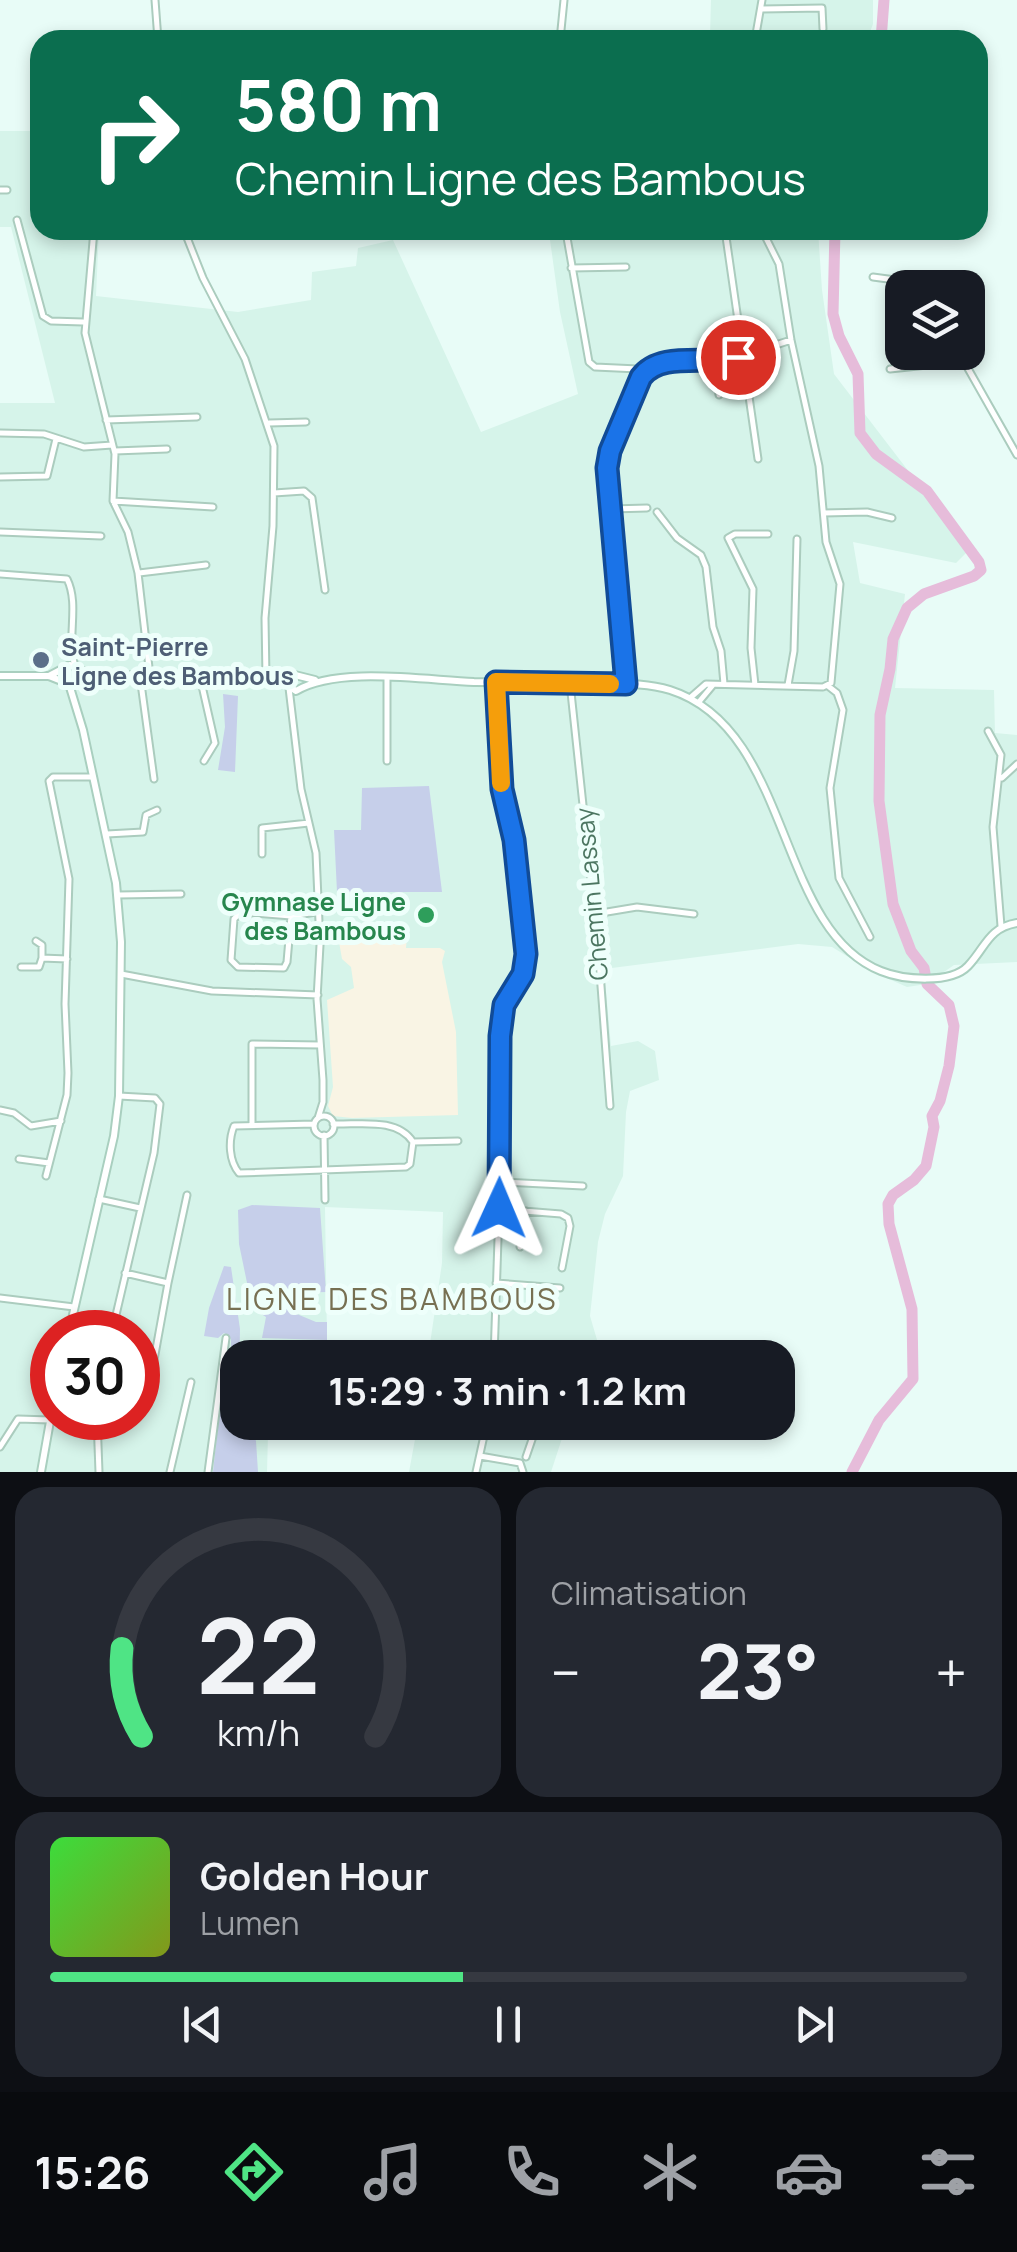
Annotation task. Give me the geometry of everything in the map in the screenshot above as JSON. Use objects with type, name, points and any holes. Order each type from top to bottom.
[{"type":"main road","points":[[64,668],[75,698],[118,894],[121,974],[119,1096],[114,1136],[73,1310]]},
{"type":"main road","points":[[49,676],[64,668],[76,668],[90,674],[140,676],[387,678],[626,684],[668,689],[698,703],[724,724],[744,750],[828,929],[852,956],[885,973],[906,978],[944,976],[964,969],[990,934],[1017,923]]},
{"type":"main road","points":[[71,682],[76,668]]},
{"type":"main road","points":[[0,676],[49,676],[71,682],[90,674]]},
{"type":"main road","points":[[288,687],[290,676]]},
{"type":"main road","points":[[300,676],[301,688]]},
{"type":"main road","points":[[279,680],[288,687],[301,688],[316,680]]},
{"type":"main road","points":[[41,1472],[47,1440]]},
{"type":"street","points":[[155,0],[157,30]]},
{"type":"street","points":[[561,30],[564,0]]},
{"type":"street","points":[[757,30],[762,0]]},
{"type":"street","points":[[761,8],[822,8],[823,29]]},
{"type":"street","points":[[17,220],[43,316],[50,321],[83,322]]},
{"type":"street","points":[[94,240],[91,291],[83,322],[113,448],[112,501],[128,532],[138,573],[150,676]]},
{"type":"street","points":[[188,240],[245,359],[275,452],[265,618],[266,678]]},
{"type":"street","points":[[565,240],[590,362],[595,367],[638,369],[641,377]]},
{"type":"street","points":[[727,240],[758,459]]},
{"type":"street","points":[[767,240],[779,264],[818,466],[826,542],[841,592],[826,686]]},
{"type":"street","points":[[570,268],[626,267]]},
{"type":"street","points":[[873,277],[885,279]]},
{"type":"street","points":[[626,684],[608,460],[641,377],[660,364],[733,359],[791,340]]},
{"type":"street","points":[[715,360],[719,395]]},
{"type":"street","points":[[969,370],[1017,455]]},
{"type":"street","points":[[106,420],[197,417]]},
{"type":"street","points":[[268,422],[306,422]]},
{"type":"street","points":[[0,433],[44,434],[84,447],[167,449]]},
{"type":"street","points":[[0,477],[47,476],[56,438]]},
{"type":"street","points":[[274,492],[304,491],[312,498],[325,590]]},
{"type":"street","points":[[112,501],[213,507]]},
{"type":"street","points":[[611,509],[647,508]]},
{"type":"street","points":[[658,512],[677,538],[702,555],[724,684]]},
{"type":"street","points":[[824,513],[867,512],[892,518]]},
{"type":"street","points":[[0,532],[101,536]]},
{"type":"street","points":[[755,685],[751,648],[753,589],[728,538],[735,534],[768,534]]},
{"type":"street","points":[[788,686],[794,651],[797,539]]},
{"type":"street","points":[[138,573],[206,564]]},
{"type":"street","points":[[0,574],[66,580],[72,590],[70,652],[64,668]]},
{"type":"street","points":[[70,652],[76,668]]},
{"type":"street","points":[[140,676],[154,779]]},
{"type":"street","points":[[200,677],[215,743],[204,761]]},
{"type":"street","points":[[387,678],[387,761]]},
{"type":"street","points":[[494,1340],[500,1036],[504,1005],[523,974],[526,954],[514,840],[502,789],[496,682]]},
{"type":"street","name":"Chemin Lassay","points":[[570,683],[595,914],[610,1106]]},
{"type":"street","points":[[698,703],[713,684]]},
{"type":"street","points":[[690,698],[702,686],[724,684],[826,686],[840,698],[843,710],[830,788],[838,868],[870,937]]},
{"type":"street","points":[[288,687],[316,854],[323,1102],[332,1131],[324,1135],[316,1132],[323,1102]]},
{"type":"street","points":[[290,705],[301,688]]},
{"type":"street","points":[[988,731],[1001,755],[993,828],[1002,926]]},
{"type":"street","points":[[999,780],[1017,764]]},
{"type":"street","points":[[46,1176],[61,1121],[68,1074],[68,878],[49,781],[53,777],[92,777]]},
{"type":"street","points":[[105,834],[141,833],[148,813],[157,810]]},
{"type":"street","points":[[262,854],[262,828],[266,825],[308,823]]},
{"type":"street","points":[[118,894],[181,894]]},
{"type":"street","points":[[595,914],[637,906],[694,914]]},
{"type":"street","points":[[291,916],[284,968],[238,967],[231,960],[234,919],[241,912],[291,916],[316,912]]},
{"type":"street","points":[[21,967],[39,966],[42,945],[36,941]]},
{"type":"street","points":[[42,958],[67,958]]},
{"type":"street","points":[[121,974],[206,990],[318,995]]},
{"type":"street","points":[[252,1124],[252,1044],[320,1044]]},
{"type":"street","points":[[117,1310],[154,1153],[160,1104],[155,1098],[119,1096]]},
{"type":"street","points":[[0,1110],[14,1114],[30,1126],[61,1121]]},
{"type":"street","points":[[330,1120],[389,1125],[414,1142],[408,1166],[239,1173],[233,1166],[230,1136],[234,1126],[252,1124],[330,1120]]},
{"type":"street","points":[[324,1135],[325,1200]]},
{"type":"street","points":[[414,1142],[458,1141]]},
{"type":"street","points":[[19,1158],[49,1162]]},
{"type":"street","points":[[499,1182],[583,1186]]},
{"type":"street","points":[[160,1327],[187,1195]]},
{"type":"street","points":[[99,1199],[140,1208]]},
{"type":"street","points":[[499,1208],[568,1218],[562,1268]]},
{"type":"street","points":[[520,1247],[526,1211]]},
{"type":"street","points":[[125,1273],[168,1283]]},
{"type":"street","points":[[496,1283],[560,1288]]},
{"type":"street","points":[[0,1298],[74,1307]]},
{"type":"street","points":[[208,1472],[226,1338]]},
{"type":"street","points":[[170,1472],[191,1382]]},
{"type":"street","points":[[0,1447],[18,1419],[30,1419]]},
{"type":"street","points":[[98,1440],[99,1472]]},
{"type":"street","points":[[476,1472],[484,1440]]},
{"type":"street","points":[[526,1457],[532,1440]]},
{"type":"street","points":[[480,1456],[520,1463],[522,1472]]},
{"type":"shaded area","points":[[711,0],[873,0],[871,30],[710,30]]},
{"type":"shaded area","points":[[0,131],[30,131],[30,240],[99,240],[96,296],[238,312],[311,300],[312,272],[356,266],[358,248],[393,240],[481,432],[578,394],[560,312],[550,240],[819,240],[834,374],[969,550],[956,563],[853,542],[860,583],[905,594],[895,688],[994,690],[995,733],[1017,735],[1017,962],[954,965],[927,984],[907,987],[832,947],[798,944],[604,969],[611,1046],[638,1041],[655,1051],[659,1080],[630,1091],[623,1176],[605,1214],[598,1242],[590,1316],[597,1340],[431,1340],[442,1263],[443,1212],[325,1207],[327,1340],[220,1340],[220,1440],[268,1440],[267,1472],[0,1472],[0,403],[55,403],[11,227],[0,227]]},
{"type":"shaded area","points":[[223,694],[238,696],[235,772],[218,770],[225,727]]},
{"type":"shaded area","points":[[429,786],[442,892],[337,892],[334,830],[361,830],[362,788]]},
{"type":"shaded area","points":[[407,935],[406,948],[445,951],[442,962],[456,1032],[458,1115],[333,1116],[328,1106],[333,1087],[327,1000],[354,988],[351,967],[342,959],[338,936]]},
{"type":"shaded area","points":[[252,1205],[320,1208],[326,1292],[289,1293],[292,1312],[316,1322],[327,1322],[327,1340],[262,1338],[266,1317],[251,1302],[239,1244],[238,1210]]},
{"type":"shaded area","points":[[224,1266],[231,1267],[240,1340],[231,1340],[224,1333],[218,1338],[204,1336]]},
{"type":"shaded area","points":[[220,1407],[220,1440],[256,1440],[258,1472],[213,1472]]},
{"type":"shaded area","points":[[415,1440],[561,1440],[551,1472],[409,1472]]},
{"type":"waterway","points":[[882,30],[884,0]]},
{"type":"waterway","points":[[835,240],[833,314],[858,374],[860,433],[876,454],[927,491],[981,570],[924,594],[907,608],[893,639],[880,715],[879,801],[893,904],[911,951],[924,968],[927,984],[949,1005],[954,1026],[949,1066],[932,1116],[934,1127],[926,1166],[888,1204],[889,1224],[912,1309],[913,1379],[879,1420],[852,1472]]},
{"type":"slow traffic","points":[[501,783],[496,682],[610,684]]},
{"type":"place","name":"Saint-Pierre Ligne des Bambous","points":[[41,660]]},
{"type":"place","name":"Gymnase Ligne des Bambous","points":[[426,915]]},
{"type":"district","name":"LIGNE DES BAMBOUS","points":[[392,1298]]},
{"type":"route","points":[[499,1208],[500,1036],[504,1005],[523,974],[526,954],[514,840],[502,789],[496,682],[626,684],[607,468],[610,451],[648,369],[670,362],[738,357]]}]
